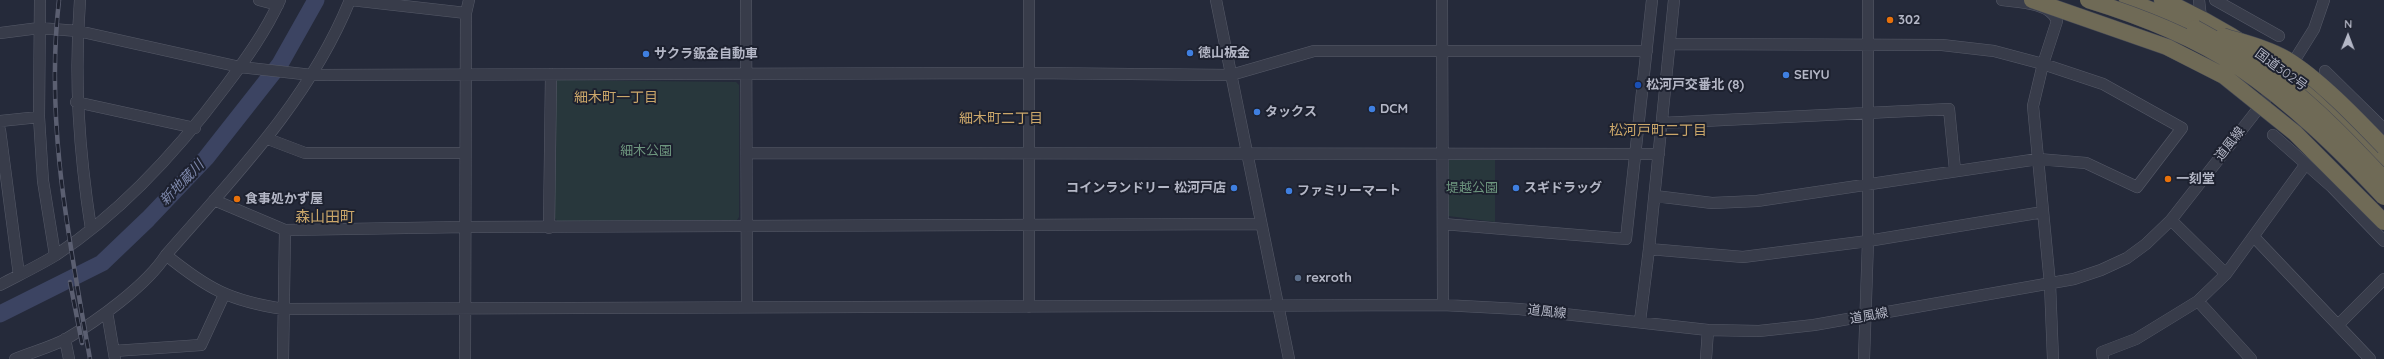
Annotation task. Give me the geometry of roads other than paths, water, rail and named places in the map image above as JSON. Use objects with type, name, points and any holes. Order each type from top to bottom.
[{"type":"highway","points":[[2032,0],[2166,47],[2224,76],[2295,133],[2384,222]]},
{"type":"highway","points":[[2088,0],[2152,22],[2188,39],[2236,66],[2305,118],[2384,197]]},
{"type":"highway","points":[[2127,0],[2198,23],[2258,46],[2287,60],[2314,80],[2384,147]]},
{"type":"highway","name":"国道302号","points":[[2162,0],[2198,23],[2262,54],[2286,72],[2335,114],[2384,163]]},
{"type":"highway","points":[[2198,23],[2280,80],[2314,109],[2384,179]]},
{"type":"street","points":[[40,0],[39,117],[43,181],[55,255]]},
{"type":"street","points":[[80,0],[76,102],[82,172],[91,229]]},
{"type":"street","points":[[0,285],[55,255],[91,229],[140,185],[195,128],[245,67],[279,2],[259,0]]},
{"type":"street","points":[[15,359],[65,339],[107,312],[159,266],[166,255],[268,139],[312,75],[341,22],[351,0],[466,13]]},
{"type":"street","points":[[465,359],[467,309],[465,154],[466,13],[469,0]]},
{"type":"street","points":[[746,0],[747,306]]},
{"type":"street","points":[[1029,0],[1029,307]]},
{"type":"street","points":[[1216,0],[1260,224],[1289,359]]},
{"type":"street","points":[[1442,0],[1443,305]]},
{"type":"street","points":[[1443,224],[1626,239],[1652,0]]},
{"type":"street","points":[[1640,321],[1655,196],[1674,0]]},
{"type":"street","points":[[1864,359],[1868,241],[1868,0]]},
{"type":"street","points":[[2002,0],[2048,9],[2055,14],[2057,21],[2043,64],[2033,106],[2050,284],[2052,359]]},
{"type":"street","points":[[2198,23],[2199,0]]},
{"type":"street","points":[[2214,0],[2279,36]]},
{"type":"street","name":"道風線","points":[[166,255],[188,272],[224,295],[251,304],[284,309],[747,306],[1029,307],[1443,305],[1519,309],[1640,321],[1708,330],[1759,331],[1814,325],[2050,284],[2101,270],[2127,258],[2146,244],[2171,220],[2286,72],[2314,29],[2324,0]]},
{"type":"street","points":[[0,33],[39,28],[78,31],[245,67],[312,75],[466,76],[551,74],[1029,73],[1231,75],[1314,51],[1647,51]]},
{"type":"street","points":[[1655,196],[1712,203],[1733,203],[2038,159],[2086,163],[2137,186],[2182,128],[2103,84],[2043,64],[1994,52],[1942,45],[1868,43],[1670,44]]},
{"type":"street","points":[[2325,71],[2384,129]]},
{"type":"street","points":[[549,228],[551,74]]},
{"type":"street","points":[[76,102],[195,128]]},
{"type":"street","points":[[2335,114],[2358,104]]},
{"type":"street","points":[[1662,123],[1949,109],[1955,170]]},
{"type":"street","points":[[0,121],[39,117]]},
{"type":"street","points":[[0,130],[19,275]]},
{"type":"street","points":[[2332,187],[2353,131]]},
{"type":"street","points":[[2273,135],[2332,187],[2384,242]]},
{"type":"street","points":[[268,139],[305,153],[465,154]]},
{"type":"street","points":[[747,153],[1443,152],[1659,154]]},
{"type":"street","points":[[2103,359],[2102,352],[2136,338],[2198,301],[2226,274],[2303,168]]},
{"type":"street","points":[[214,200],[285,230],[466,227],[549,228],[1029,224],[1260,224]]},
{"type":"street","points":[[1649,249],[1743,257],[1868,241],[2043,212]]},
{"type":"street","points":[[2171,220],[2226,274]]},
{"type":"street","points":[[283,359],[285,230]]},
{"type":"street","points":[[2254,237],[2370,359]]},
{"type":"street","points":[[2338,325],[2384,279]]},
{"type":"street","points":[[107,312],[115,355],[201,345],[224,295]]},
{"type":"street","points":[[2198,301],[2251,359]]},
{"type":"street","points":[[1706,359],[1708,330]]},
{"type":"street","points":[[65,339],[69,359]]},
{"type":"waterway","name":"新地蔵川","points":[[0,314],[102,263],[148,219],[206,158],[280,64],[316,0]]},
{"type":"railway","points":[[59,0],[55,46],[57,136],[67,225],[90,359]]},
{"type":"railway","points":[[70,282],[82,343]]},
{"type":"place","name":"302","points":[[1890,20]]},
{"type":"place","name":"徳山板金","points":[[1190,53]]},
{"type":"place","name":"サクラ鈑金自動車","points":[[646,54]]},
{"type":"place","name":"SEIYU","points":[[1786,75]]},
{"type":"place","name":"松河戸交番北 (8)","points":[[1638,85]]},
{"type":"place","name":"DCM","points":[[1372,109]]},
{"type":"place","name":"タックス","points":[[1257,112]]},
{"type":"place","name":"一刻堂","points":[[2168,179]]},
{"type":"place","name":"コインランドリー 松河戸店","points":[[1234,188]]},
{"type":"place","name":"スギドラッグ","points":[[1516,188]]},
{"type":"place","name":"ファミリーマート","points":[[1289,191]]},
{"type":"place","name":"食事処かず屋","points":[[237,199]]},
{"type":"place","name":"rexroth","points":[[1298,278]]},
{"type":"district","name":"細木町一丁目","points":[[616,98]]},
{"type":"district","name":"細木町二丁目","points":[[1001,119]]},
{"type":"district","name":"松河戸町二丁目","points":[[1658,131]]},
{"type":"district","name":"森山田町","points":[[325,217]]},
{"type":"park label","name":"細木公園","points":[[646,151]]},
{"type":"park label","name":"堤越公園","points":[[1472,188]]}]
